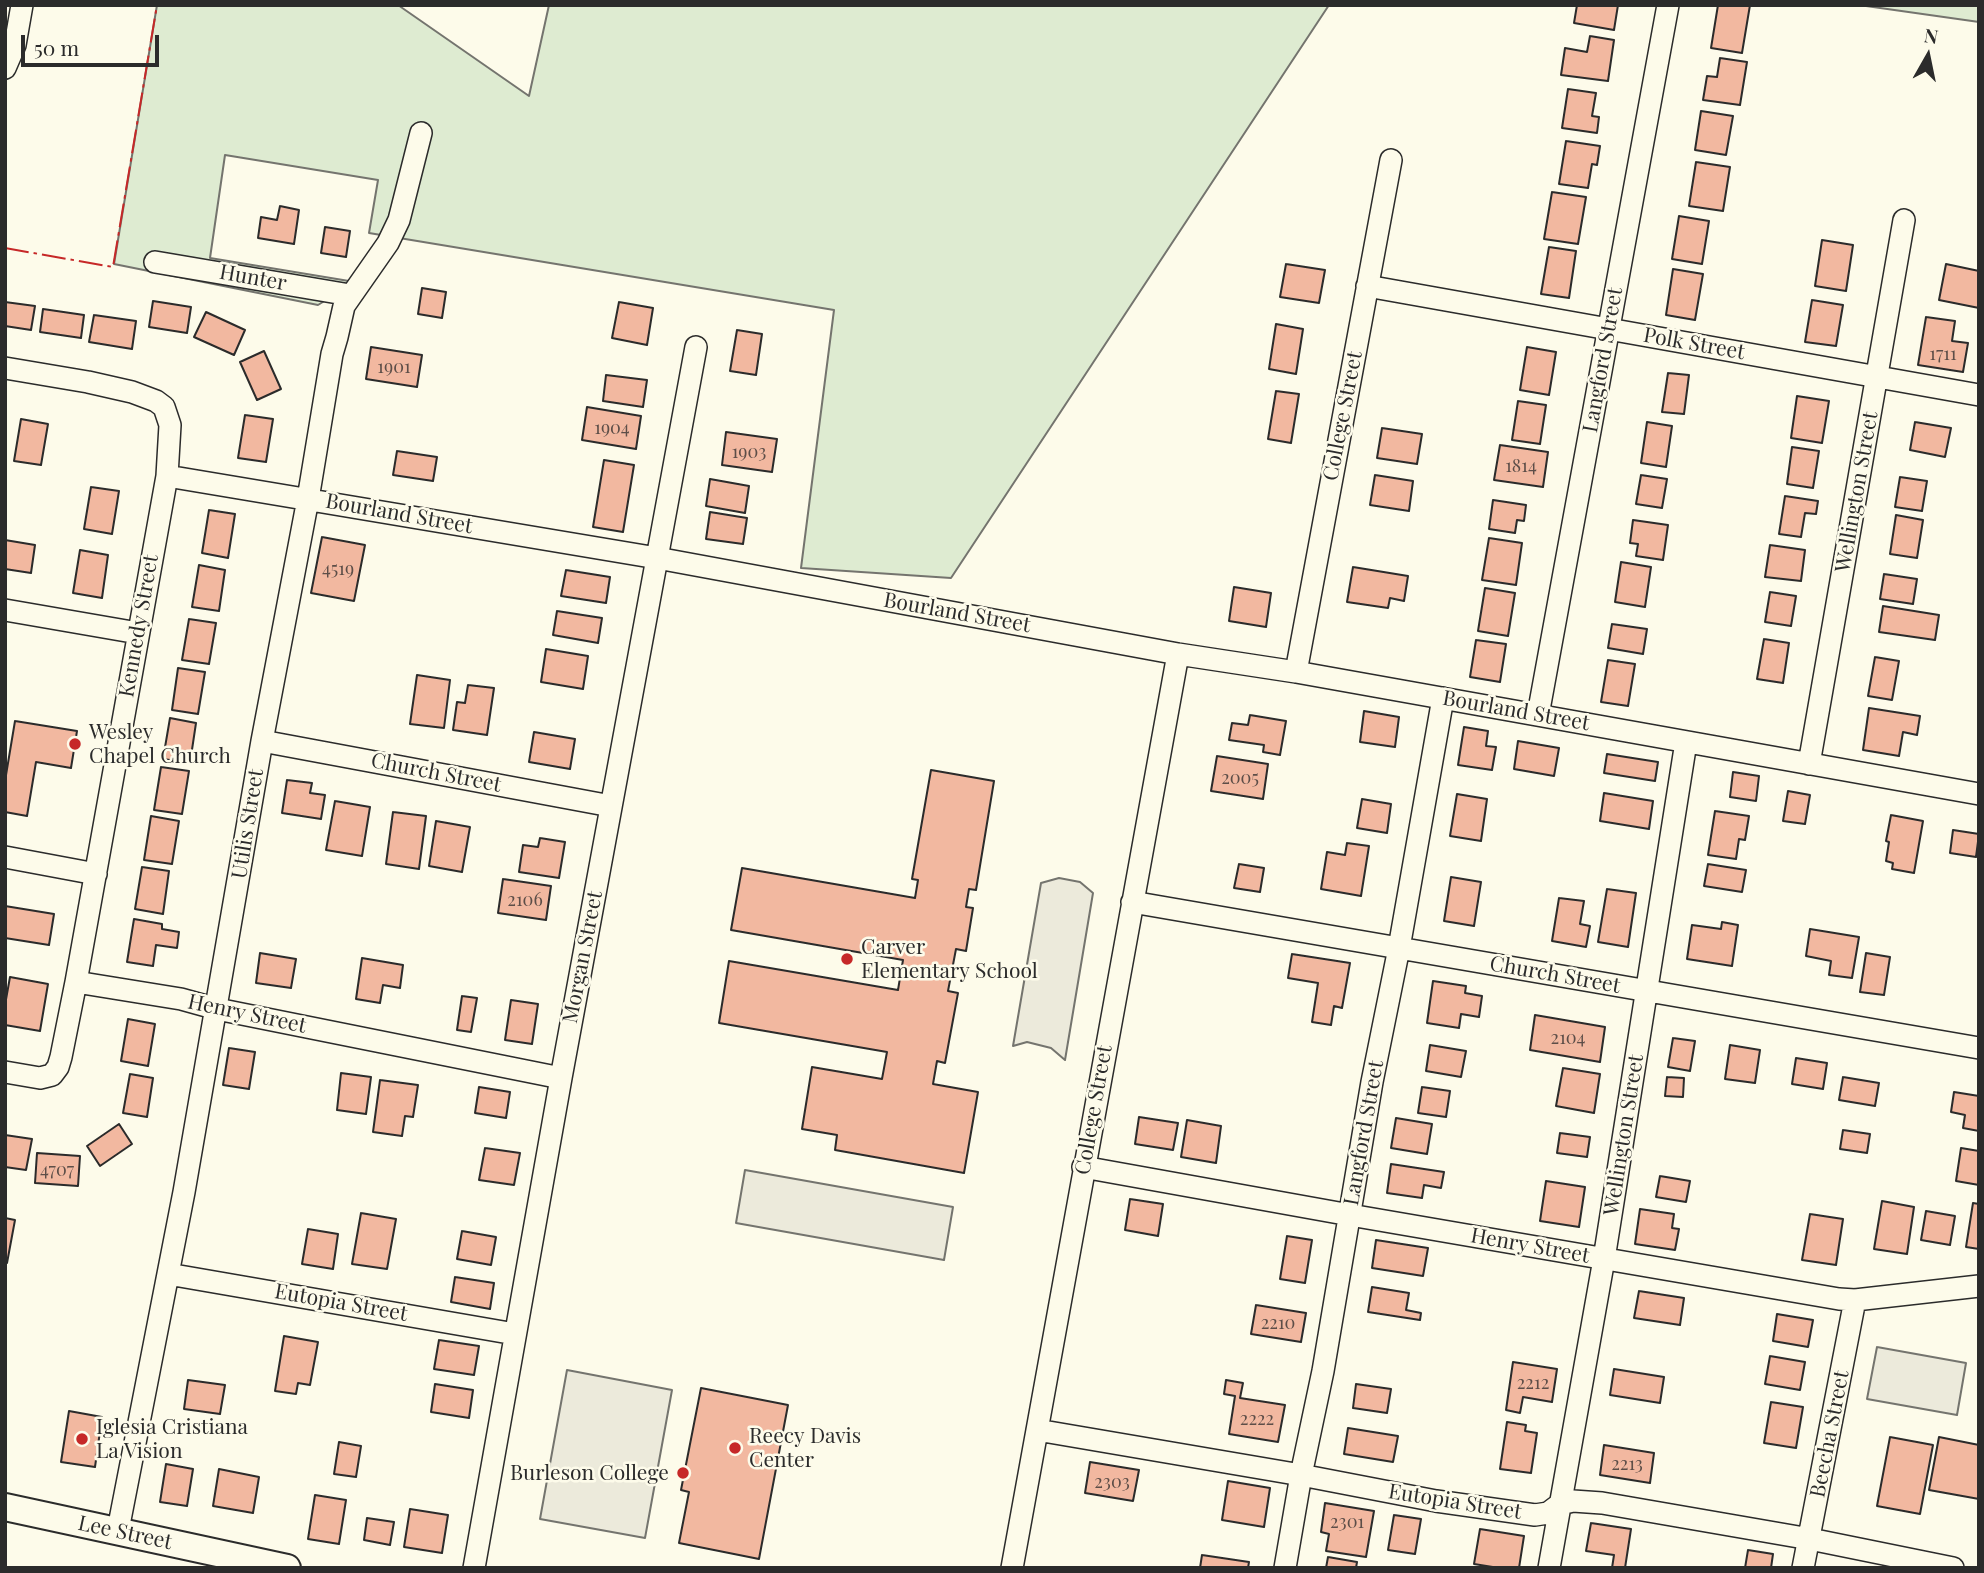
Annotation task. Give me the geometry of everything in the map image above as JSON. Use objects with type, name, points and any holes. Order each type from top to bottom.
[{"type":"main road","name":"Lee Street","points":[[5,1507],[118,1531],[212,1560],[287,1568]]},
{"type":"street","points":[[5,68],[15,45],[22,5]]},
{"type":"street","name":"Langford Street","points":[[1538,715],[1668,5]]},
{"type":"street","name":"Utilis Street","points":[[118,1531],[217,1009],[332,354],[344,306],[388,243],[399,220],[421,133]]},
{"type":"street","name":"College Street","points":[[1296,671],[1391,160]]},
{"type":"street","name":"Wellington Street","points":[[1809,764],[1904,220]]},
{"type":"street","name":"Hunter","points":[[155,262],[350,295]]},
{"type":"street","name":"Polk Street","points":[[1367,286],[1979,395]]},
{"type":"street","name":"Morgan Street","points":[[474,1568],[514,1334],[696,347]]},
{"type":"street","points":[[5,368],[88,382],[132,392],[156,401],[164,407],[170,425],[167,477]]},
{"type":"street","name":"Bourland Street","points":[[167,477],[657,558],[1979,794]]},
{"type":"street","name":"Kennedy Street","points":[[75,982],[167,477]]},
{"type":"street","points":[[5,610],[138,633]]},
{"type":"street","name":"College Street","points":[[1012,1568],[1178,653]]},
{"type":"street","name":"Langford Street","points":[[1285,1568],[1301,1475],[1324,1371],[1372,1082],[1399,948],[1443,698]]},
{"type":"street","name":"Church Street","points":[[262,741],[611,806]]},
{"type":"street","name":"Wellington Street","points":[[1549,1568],[1604,1259],[1686,742]]},
{"type":"street","points":[[5,857],[96,874]]},
{"type":"street","name":"Church Street","points":[[1132,902],[1979,1048]]},
{"type":"street","points":[[5,1072],[40,1077],[52,1075],[61,1057],[75,982]]},
{"type":"street","name":"Henry Street","points":[[75,982],[181,999],[217,1009],[561,1078]]},
{"type":"street","name":"Henry Street","points":[[1083,1167],[1804,1294],[1855,1300],[1979,1286]]},
{"type":"street","name":"Eutopia Street","points":[[168,1274],[514,1334]]},
{"type":"street","name":"Beecha Street","points":[[1803,1568],[1855,1300]]},
{"type":"street","name":"Eutopia Street","points":[[1037,1430],[1436,1501],[1535,1514],[1548,1513],[1560,1504],[1573,1501],[1602,1503],[1810,1539],[1953,1568]]},
{"type":"green space","points":[[157,5],[398,5],[529,96],[549,5],[1329,5],[951,578],[801,568],[834,310],[369,233],[378,180],[225,155],[210,258],[355,282],[318,305],[114,264]]},
{"type":"green space","points":[[1859,5],[1979,5],[1979,22]]},
{"type":"shaded area","points":[[1059,878],[1080,882],[1093,893],[1065,1060],[1051,1048],[1027,1042],[1013,1046],[1041,883]]},
{"type":"shaded area","points":[[745,1170],[953,1207],[944,1260],[736,1223]]},
{"type":"shaded area","points":[[1877,1347],[1966,1363],[1957,1415],[1867,1399]]},
{"type":"shaded area","points":[[567,1370],[672,1390],[645,1538],[540,1519]]},
{"type":"building","points":[[1577,5],[1618,5],[1614,30],[1574,23]]},
{"type":"building","points":[[1718,5],[1750,5],[1742,53],[1711,48]]},
{"type":"building","points":[[1590,36],[1614,40],[1608,81],[1561,75],[1565,48],[1587,52]]},
{"type":"building","points":[[1720,58],[1747,62],[1740,105],[1703,100],[1707,76],[1717,77]]},
{"type":"building","points":[[1568,89],[1596,93],[1592,116],[1599,117],[1597,133],[1562,128]]},
{"type":"building","points":[[1701,111],[1733,116],[1726,155],[1695,150]]},
{"type":"building","points":[[1566,141],[1600,146],[1597,165],[1592,164],[1588,188],[1559,184]]},
{"type":"building","points":[[1696,162],[1730,167],[1723,211],[1689,206]]},
{"type":"building","points":[[1552,192],[1586,197],[1578,244],[1544,239]]},
{"type":"building","points":[[280,206],[299,210],[294,244],[258,238],[261,217],[277,220]]},
{"type":"building","points":[[1679,216],[1709,221],[1702,264],[1672,259]]},
{"type":"building","points":[[325,227],[350,231],[346,257],[321,253]]},
{"type":"building","points":[[1822,240],[1853,245],[1846,291],[1815,286]]},
{"type":"building","points":[[1549,247],[1576,251],[1569,298],[1541,294]]},
{"type":"building","points":[[1286,264],[1325,270],[1319,303],[1280,297]]},
{"type":"building","points":[[1946,264],[1979,271],[1979,308],[1939,300]]},
{"type":"building","points":[[1673,269],[1703,274],[1695,320],[1666,315]]},
{"type":"building","points":[[422,288],[446,292],[442,318],[418,314]]},
{"type":"building","points":[[1812,300],[1843,305],[1836,346],[1805,342]]},
{"type":"building","points":[[153,301],[191,307],[187,333],[149,327]]},
{"type":"building","points":[[5,302],[35,306],[31,330],[5,326]]},
{"type":"building","points":[[619,302],[653,308],[647,345],[612,338]]},
{"type":"building","points":[[43,309],[84,315],[81,338],[40,332]]},
{"type":"building","points":[[206,312],[245,330],[234,355],[194,337]]},
{"type":"building","points":[[94,315],[136,321],[132,349],[89,342]]},
{"type":"building","points":[[1926,317],[1955,321],[1952,341],[1968,343],[1963,372],[1918,365]]},
{"type":"building","points":[[1276,324],[1303,329],[1296,374],[1269,369]]},
{"type":"building","points":[[737,330],[762,334],[756,375],[730,371]]},
{"type":"building","points":[[371,347],[422,355],[417,387],[366,379]]},
{"type":"building","points":[[1527,347],[1556,352],[1549,395],[1520,390]]},
{"type":"building","points":[[264,351],[281,389],[257,400],[240,362]]},
{"type":"building","points":[[1668,373],[1689,375],[1684,414],[1662,412]]},
{"type":"building","points":[[606,375],[647,380],[643,407],[603,401]]},
{"type":"building","points":[[1276,391],[1299,394],[1291,443],[1268,439]]},
{"type":"building","points":[[1797,396],[1829,401],[1822,443],[1791,438]]},
{"type":"building","points":[[1518,401],[1546,405],[1540,444],[1512,440]]},
{"type":"building","points":[[587,407],[641,416],[636,449],[582,440]]},
{"type":"building","points":[[245,415],[273,419],[266,462],[238,458]]},
{"type":"building","points":[[21,419],[48,424],[41,465],[14,461]]},
{"type":"building","points":[[1647,422],[1672,426],[1666,467],[1641,463]]},
{"type":"building","points":[[1915,422],[1951,428],[1945,457],[1910,450]]},
{"type":"building","points":[[1382,428],[1422,434],[1417,464],[1377,458]]},
{"type":"building","points":[[726,432],[777,439],[772,472],[722,465]]},
{"type":"building","points":[[1500,445],[1548,452],[1543,487],[1494,480]]},
{"type":"building","points":[[1792,447],[1819,451],[1813,488],[1787,484]]},
{"type":"building","points":[[397,451],[437,457],[433,481],[393,475]]},
{"type":"building","points":[[604,460],[634,465],[623,532],[593,527]]},
{"type":"building","points":[[1375,475],[1413,481],[1409,511],[1370,505]]},
{"type":"building","points":[[1641,475],[1667,479],[1662,508],[1636,504]]},
{"type":"building","points":[[1900,477],[1927,481],[1922,511],[1895,507]]},
{"type":"building","points":[[710,479],[749,486],[745,513],[706,506]]},
{"type":"building","points":[[91,487],[119,491],[112,534],[84,529]]},
{"type":"building","points":[[1785,496],[1818,501],[1816,514],[1805,513],[1801,537],[1779,534]]},
{"type":"building","points":[[1493,500],[1526,505],[1524,521],[1517,520],[1515,533],[1489,529]]},
{"type":"building","points":[[209,510],[235,514],[228,558],[202,553]]},
{"type":"building","points":[[710,512],[747,518],[743,544],[706,539]]},
{"type":"building","points":[[1896,515],[1923,520],[1917,558],[1890,554]]},
{"type":"building","points":[[1633,520],[1668,525],[1663,560],[1636,556],[1638,544],[1630,543]]},
{"type":"building","points":[[322,537],[365,545],[354,601],[311,593]]},
{"type":"building","points":[[1489,538],[1522,543],[1516,585],[1482,580]]},
{"type":"building","points":[[5,540],[35,545],[31,573],[5,569]]},
{"type":"building","points":[[1770,545],[1805,550],[1801,581],[1765,577]]},
{"type":"building","points":[[80,550],[108,555],[102,598],[73,593]]},
{"type":"building","points":[[1621,562],[1651,567],[1645,607],[1615,602]]},
{"type":"building","points":[[199,565],[225,570],[219,611],[192,607]]},
{"type":"building","points":[[1353,567],[1408,576],[1404,601],[1390,598],[1388,608],[1347,602]]},
{"type":"building","points":[[566,570],[610,577],[606,603],[561,596]]},
{"type":"building","points":[[1884,574],[1917,579],[1913,604],[1880,599]]},
{"type":"building","points":[[1234,587],[1271,593],[1266,627],[1229,621]]},
{"type":"building","points":[[1485,588],[1515,593],[1508,636],[1478,631]]},
{"type":"building","points":[[1770,592],[1796,596],[1791,626],[1765,622]]},
{"type":"building","points":[[1883,606],[1939,615],[1935,640],[1879,632]]},
{"type":"building","points":[[557,611],[602,618],[598,643],[553,635]]},
{"type":"building","points":[[189,619],[216,623],[209,664],[182,660]]},
{"type":"building","points":[[1612,624],[1647,629],[1643,654],[1608,648]]},
{"type":"building","points":[[1764,639],[1789,643],[1783,683],[1757,679]]},
{"type":"building","points":[[1476,640],[1506,644],[1500,682],[1470,677]]},
{"type":"building","points":[[546,649],[588,656],[583,689],[541,682]]},
{"type":"building","points":[[1875,657],[1899,661],[1892,700],[1868,696]]},
{"type":"building","points":[[1608,660],[1635,664],[1628,706],[1601,702]]},
{"type":"building","points":[[178,668],[205,672],[198,714],[172,710]]},
{"type":"building","points":[[417,675],[450,680],[444,728],[410,724]]},
{"type":"building","points":[[468,685],[494,688],[487,735],[453,730],[457,702],[465,703]]},
{"type":"building","points":[[1869,708],[1920,716],[1917,735],[1903,732],[1899,756],[1863,750]]},
{"type":"building","points":[[1364,711],[1399,717],[1395,747],[1360,742]]},
{"type":"building","points":[[1250,715],[1286,721],[1280,755],[1263,752],[1264,745],[1229,740],[1232,723],[1248,725]]},
{"type":"building","points":[[170,718],[196,723],[190,763],[163,759]]},
{"type":"building","points":[[15,721],[77,731],[71,768],[36,762],[27,816],[5,812],[5,781]]},
{"type":"building","points":[[1464,727],[1488,731],[1486,746],[1496,747],[1492,770],[1458,765]]},
{"type":"building","points":[[534,732],[575,739],[570,769],[529,762]]},
{"type":"building","points":[[1518,741],[1559,748],[1554,776],[1514,769]]},
{"type":"building","points":[[1607,754],[1658,762],[1655,781],[1604,773]]},
{"type":"building","points":[[1217,756],[1268,764],[1263,799],[1211,791]]},
{"type":"building","points":[[161,767],[189,771],[182,814],[154,810]]},
{"type":"building","points":[[931,770],[994,781],[976,890],[969,889],[966,907],[973,908],[966,951],[956,949],[948,991],[958,993],[945,1063],[937,1061],[933,1084],[978,1092],[964,1173],[835,1150],[837,1135],[802,1129],[812,1067],[882,1079],[887,1052],[719,1023],[729,961],[898,990],[903,960],[731,930],[742,868],[915,898],[918,880],[912,879]]},
{"type":"building","points":[[1733,772],[1759,776],[1756,801],[1730,797]]},
{"type":"building","points":[[287,780],[312,783],[310,793],[325,795],[321,819],[282,813]]},
{"type":"building","points":[[1788,791],[1810,795],[1805,824],[1783,821]]},
{"type":"building","points":[[1604,793],[1653,801],[1649,829],[1600,821]]},
{"type":"building","points":[[1457,794],[1487,799],[1481,841],[1450,836]]},
{"type":"building","points":[[1362,799],[1391,804],[1387,833],[1357,828]]},
{"type":"building","points":[[335,801],[370,807],[362,856],[326,850]]},
{"type":"building","points":[[1715,811],[1749,816],[1745,840],[1739,839],[1736,859],[1708,855]]},
{"type":"building","points":[[393,812],[426,816],[419,869],[386,864]]},
{"type":"building","points":[[1891,815],[1923,821],[1914,873],[1892,869],[1893,863],[1886,861],[1889,842],[1886,841]]},
{"type":"building","points":[[151,816],[179,821],[172,864],[144,860]]},
{"type":"building","points":[[436,821],[470,827],[462,872],[429,866]]},
{"type":"building","points":[[1953,830],[1979,834],[1976,857],[1950,853]]},
{"type":"building","points":[[540,838],[565,842],[559,878],[519,872],[523,845],[538,847]]},
{"type":"building","points":[[1347,843],[1369,846],[1361,896],[1321,889],[1327,852],[1345,855]]},
{"type":"building","points":[[1239,864],[1264,868],[1260,892],[1234,888]]},
{"type":"building","points":[[1708,864],[1746,870],[1742,892],[1704,886]]},
{"type":"building","points":[[142,867],[169,871],[163,914],[135,909]]},
{"type":"building","points":[[1451,877],[1481,882],[1474,926],[1444,921]]},
{"type":"building","points":[[503,879],[551,886],[546,920],[498,913]]},
{"type":"building","points":[[1607,889],[1636,893],[1628,947],[1598,942]]},
{"type":"building","points":[[1559,898],[1584,901],[1580,924],[1590,926],[1586,947],[1552,941]]},
{"type":"building","points":[[5,906],[54,914],[49,945],[5,938]]},
{"type":"building","points":[[134,919],[162,924],[162,929],[179,932],[177,948],[156,945],[153,966],[127,962]]},
{"type":"building","points":[[1722,922],[1738,925],[1732,966],[1687,959],[1692,925],[1721,929]]},
{"type":"building","points":[[1810,929],[1859,937],[1852,978],[1829,975],[1831,961],[1806,956]]},
{"type":"building","points":[[260,953],[296,959],[291,988],[256,983]]},
{"type":"building","points":[[1866,953],[1890,957],[1884,995],[1860,992]]},
{"type":"building","points":[[1292,954],[1350,963],[1342,1008],[1334,1006],[1331,1025],[1312,1022],[1318,983],[1288,978]]},
{"type":"building","points":[[362,958],[403,965],[400,988],[383,985],[380,1003],[356,999]]},
{"type":"building","points":[[10,977],[48,984],[40,1031],[5,1025]]},
{"type":"building","points":[[1433,981],[1466,986],[1465,993],[1482,996],[1479,1017],[1461,1014],[1459,1028],[1427,1023]]},
{"type":"building","points":[[462,996],[477,998],[471,1032],[457,1030]]},
{"type":"building","points":[[511,1000],[538,1004],[532,1044],[505,1040]]},
{"type":"building","points":[[1535,1015],[1605,1027],[1600,1062],[1530,1050]]},
{"type":"building","points":[[128,1019],[155,1024],[148,1066],[121,1061]]},
{"type":"building","points":[[1673,1038],[1695,1041],[1690,1071],[1668,1067]]},
{"type":"building","points":[[1430,1045],[1466,1051],[1461,1077],[1426,1071]]},
{"type":"building","points":[[1730,1045],[1760,1050],[1755,1083],[1725,1079]]},
{"type":"building","points":[[229,1048],[255,1052],[249,1089],[223,1085]]},
{"type":"building","points":[[1796,1058],[1827,1063],[1823,1089],[1792,1084]]},
{"type":"building","points":[[1563,1068],[1600,1074],[1594,1113],[1556,1106]]},
{"type":"building","points":[[341,1073],[371,1077],[366,1114],[337,1110]]},
{"type":"building","points":[[130,1074],[153,1078],[147,1117],[123,1113]]},
{"type":"building","points":[[1667,1077],[1684,1078],[1683,1097],[1665,1096]]},
{"type":"building","points":[[1843,1077],[1879,1083],[1875,1106],[1839,1100]]},
{"type":"building","points":[[380,1080],[418,1085],[413,1117],[405,1116],[402,1136],[373,1132]]},
{"type":"building","points":[[479,1087],[510,1092],[506,1118],[475,1113]]},
{"type":"building","points":[[1422,1087],[1450,1091],[1446,1117],[1418,1113]]},
{"type":"building","points":[[1954,1092],[1979,1096],[1979,1131],[1963,1128],[1965,1115],[1951,1112]]},
{"type":"building","points":[[1139,1117],[1178,1123],[1173,1150],[1135,1144]]},
{"type":"building","points":[[1396,1118],[1432,1124],[1427,1154],[1391,1148]]},
{"type":"building","points":[[1187,1120],[1221,1126],[1216,1163],[1181,1157]]},
{"type":"building","points":[[119,1124],[132,1144],[100,1166],[87,1146]]},
{"type":"building","points":[[1843,1130],[1870,1134],[1867,1153],[1840,1149]]},
{"type":"building","points":[[1560,1133],[1590,1137],[1587,1157],[1557,1153]]},
{"type":"building","points":[[5,1135],[32,1139],[26,1170],[5,1167]]},
{"type":"building","points":[[485,1148],[520,1153],[514,1185],[479,1180]]},
{"type":"building","points":[[1961,1148],[1979,1151],[1979,1185],[1956,1181]]},
{"type":"building","points":[[37,1153],[80,1156],[78,1186],[35,1183]]},
{"type":"building","points":[[1391,1164],[1444,1172],[1441,1188],[1424,1185],[1422,1198],[1387,1193]]},
{"type":"building","points":[[1660,1176],[1690,1181],[1686,1202],[1656,1197]]},
{"type":"building","points":[[1546,1181],[1585,1187],[1579,1227],[1540,1221]]},
{"type":"building","points":[[1130,1199],[1163,1204],[1158,1236],[1125,1230]]},
{"type":"building","points":[[1882,1201],[1914,1207],[1907,1254],[1874,1249]]},
{"type":"building","points":[[1973,1203],[1979,1204],[1979,1249],[1966,1247]]},
{"type":"building","points":[[1640,1209],[1674,1214],[1672,1228],[1679,1229],[1675,1250],[1635,1244]]},
{"type":"building","points":[[1926,1211],[1955,1216],[1950,1245],[1921,1240]]},
{"type":"building","points":[[361,1213],[396,1219],[387,1269],[352,1264]]},
{"type":"building","points":[[1810,1214],[1843,1219],[1836,1265],[1802,1260]]},
{"type":"building","points":[[5,1218],[15,1220],[7,1263],[5,1263]]},
{"type":"building","points":[[308,1229],[338,1234],[333,1269],[302,1264]]},
{"type":"building","points":[[462,1231],[496,1237],[491,1265],[457,1259]]},
{"type":"building","points":[[1287,1236],[1312,1240],[1305,1283],[1280,1279]]},
{"type":"building","points":[[1376,1240],[1428,1248],[1423,1276],[1372,1268]]},
{"type":"building","points":[[455,1277],[494,1283],[490,1309],[451,1302]]},
{"type":"building","points":[[1372,1287],[1409,1293],[1406,1310],[1421,1313],[1420,1320],[1368,1312]]},
{"type":"building","points":[[1639,1291],[1684,1298],[1680,1325],[1634,1318]]},
{"type":"building","points":[[1256,1305],[1306,1313],[1301,1342],[1251,1334]]},
{"type":"building","points":[[1777,1314],[1813,1320],[1808,1347],[1773,1341]]},
{"type":"building","points":[[284,1336],[318,1342],[310,1385],[298,1383],[296,1394],[275,1391]]},
{"type":"building","points":[[439,1340],[479,1346],[474,1375],[434,1369]]},
{"type":"building","points":[[1770,1356],[1805,1362],[1800,1390],[1765,1384]]},
{"type":"building","points":[[1513,1362],[1557,1369],[1552,1402],[1523,1397],[1520,1413],[1506,1410]]},
{"type":"building","points":[[1614,1369],[1664,1377],[1660,1403],[1610,1395]]},
{"type":"building","points":[[188,1380],[225,1385],[220,1414],[184,1409]]},
{"type":"building","points":[[1226,1380],[1243,1383],[1240,1398],[1285,1405],[1278,1442],[1229,1434],[1235,1396],[1224,1394]]},
{"type":"building","points":[[435,1384],[473,1390],[469,1418],[431,1412]]},
{"type":"building","points":[[1356,1384],[1391,1389],[1387,1413],[1353,1408]]},
{"type":"building","name":"Reecy Davis Center","points":[[701,1388],[788,1405],[759,1559],[679,1543],[689,1492],[681,1490]]},
{"type":"building","points":[[1771,1402],[1803,1407],[1796,1448],[1764,1443]]},
{"type":"building","name":"Iglesia Cristiana La Vision","points":[[69,1411],[102,1417],[95,1467],[61,1462]]},
{"type":"building","points":[[1507,1422],[1526,1425],[1525,1431],[1537,1433],[1531,1473],[1500,1469]]},
{"type":"building","points":[[1348,1428],[1398,1436],[1393,1462],[1344,1454]]},
{"type":"building","points":[[1890,1437],[1933,1445],[1920,1514],[1877,1506]]},
{"type":"building","points":[[1939,1437],[1979,1445],[1979,1499],[1929,1490]]},
{"type":"building","points":[[339,1442],[361,1446],[356,1477],[334,1474]]},
{"type":"building","points":[[1604,1445],[1654,1453],[1650,1483],[1600,1475]]},
{"type":"building","points":[[1090,1462],[1139,1470],[1133,1501],[1085,1493]]},
{"type":"building","points":[[166,1464],[193,1469],[187,1506],[160,1502]]},
{"type":"building","points":[[219,1469],[259,1477],[253,1513],[213,1506]]},
{"type":"building","points":[[1228,1481],[1270,1488],[1264,1527],[1222,1520]]},
{"type":"building","points":[[315,1495],[346,1500],[339,1544],[308,1539]]},
{"type":"building","points":[[1325,1503],[1374,1511],[1366,1557],[1326,1551],[1329,1534],[1321,1532]]},
{"type":"building","points":[[410,1509],[448,1515],[442,1553],[404,1547]]},
{"type":"building","points":[[1394,1515],[1421,1519],[1415,1554],[1388,1550]]},
{"type":"building","points":[[367,1518],[394,1522],[390,1545],[364,1540]]},
{"type":"building","points":[[1591,1523],[1631,1529],[1625,1568],[1612,1568],[1614,1555],[1586,1551]]},
{"type":"building","points":[[1480,1529],[1524,1536],[1519,1568],[1474,1564]]},
{"type":"building","points":[[1748,1550],[1773,1554],[1771,1568],[1745,1568]]},
{"type":"building","points":[[1202,1555],[1249,1562],[1248,1568],[1200,1568]]},
{"type":"building","points":[[1328,1557],[1357,1562],[1356,1568],[1326,1568]]},
{"type":"power","points":[[5,248],[113,267],[157,5]]},
{"type":"place","name":"Wesley Chapel Church","points":[[75,744]]},
{"type":"place","name":"Carver Elementary School","points":[[847,959]]},
{"type":"place","name":"Iglesia Cristiana La Vision","points":[[82,1439]]},
{"type":"place","name":"Reecy Davis Center","points":[[735,1448]]},
{"type":"place","name":"Burleson College","points":[[683,1473]]}]
